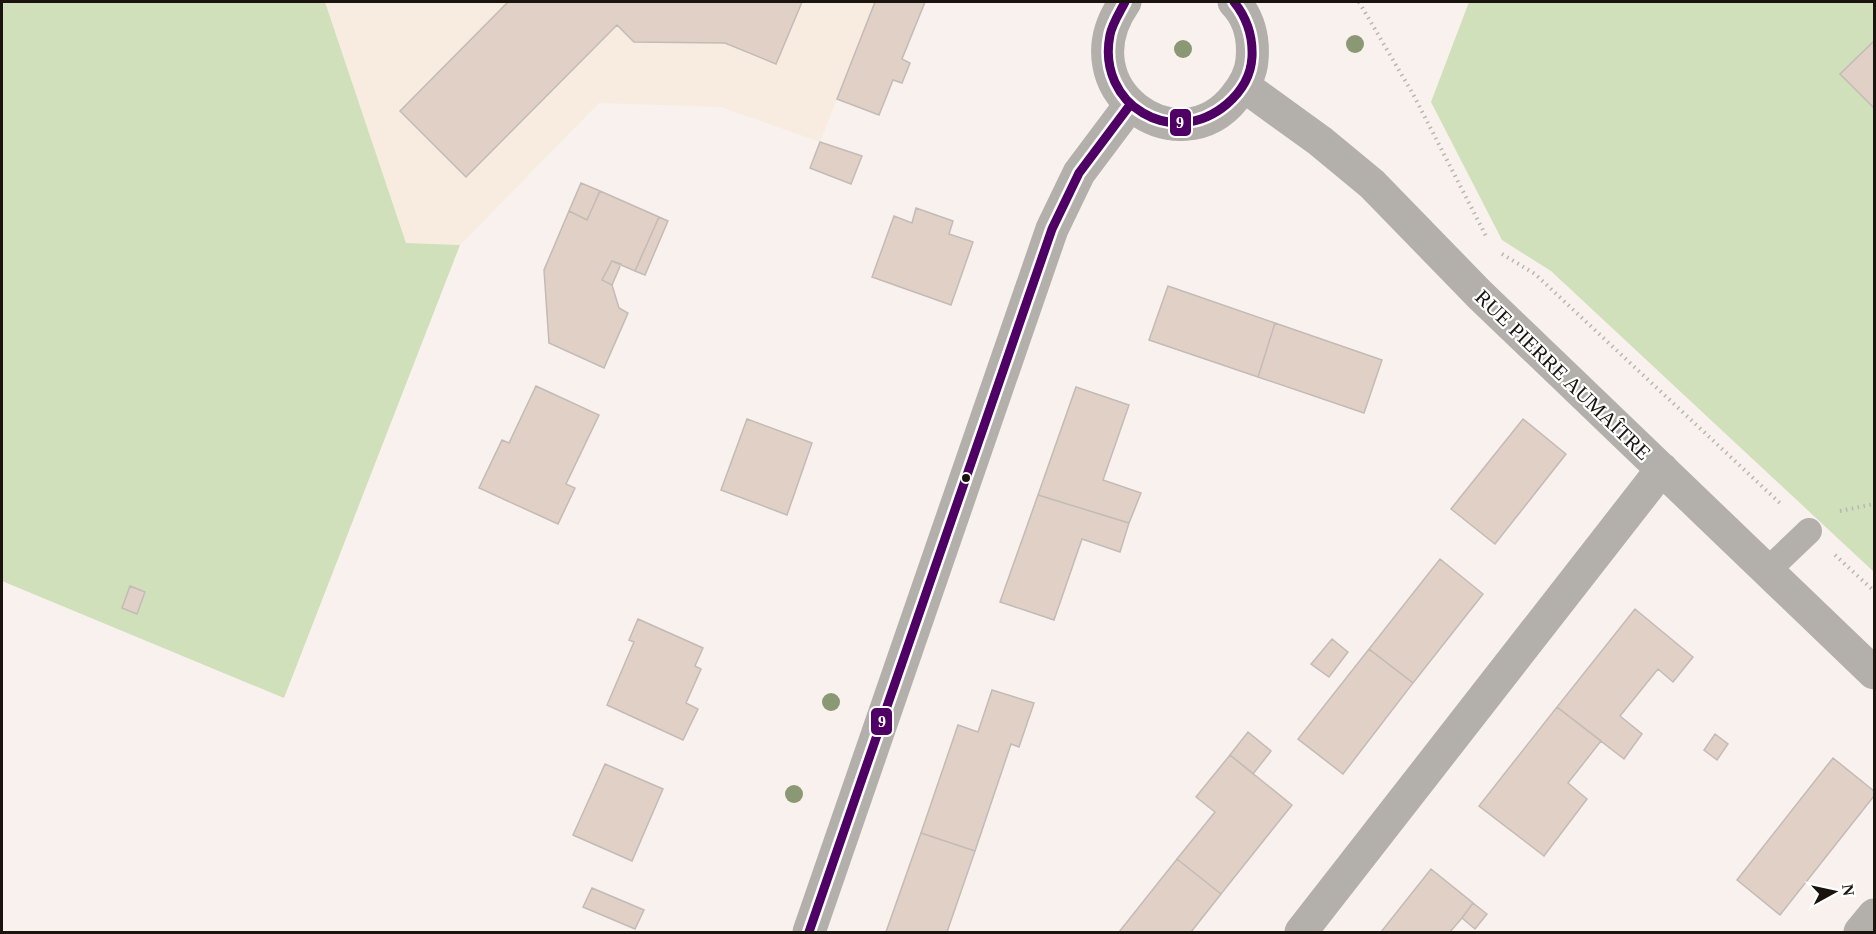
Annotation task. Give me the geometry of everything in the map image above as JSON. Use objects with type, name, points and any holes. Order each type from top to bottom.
[{"type":"street","points":[[1125,2],[1113,18],[1106,41],[1107,64],[1115,87],[1130,105],[1148,117],[1169,123],[1191,123],[1212,116],[1230,104],[1244,86],[1252,67],[1253,46],[1249,26],[1234,2]]},
{"type":"street","name":"RUE PIERRE AUMAÎTRE","points":[[1244,86],[1320,141],[1372,184],[1480,295],[1875,673]]},
{"type":"street","points":[[808,933],[1052,229],[1079,173],[1130,105]]},
{"type":"street","points":[[1301,933],[1662,469]]},
{"type":"street","points":[[1860,933],[1875,915]]},
{"type":"lane","points":[[1768,570],[1809,531]]},
{"type":"path","points":[[1359,2],[1413,93],[1489,243]]},
{"type":"path","points":[[1497,249],[1513,262],[1535,274],[1875,591]]},
{"type":"shaded area","points":[[325,2],[875,2],[820,142],[721,107],[599,103],[460,245],[406,243]]},
{"type":"green space","points":[[2,2],[325,2],[406,243],[460,245],[284,698],[2,581]]},
{"type":"green space","points":[[1469,2],[1874,2],[1874,572],[1551,271],[1502,240],[1431,102]]},
{"type":"building","points":[[508,2],[802,2],[776,64],[725,43],[634,42],[617,25],[466,177],[400,111]]},
{"type":"building","points":[[875,2],[925,2],[902,59],[910,63],[902,83],[893,80],[879,115],[837,99]]},
{"type":"building","points":[[1874,41],[1874,108],[1840,74]]},
{"type":"building","points":[[820,142],[862,156],[851,184],[810,168]]},
{"type":"building","points":[[581,183],[600,191],[587,220],[569,211]]},
{"type":"building","points":[[600,191],[659,217],[635,271],[612,261],[602,280],[612,285],[619,308],[628,313],[604,368],[549,343],[544,270],[569,211],[587,220]]},
{"type":"building","points":[[916,208],[953,221],[949,234],[973,242],[951,305],[872,277],[894,216],[912,223]]},
{"type":"building","points":[[659,217],[668,221],[645,275],[635,271]]},
{"type":"building","points":[[612,261],[621,264],[612,285],[602,280]]},
{"type":"building","points":[[1168,286],[1275,323],[1258,377],[1149,340]]},
{"type":"building","points":[[1275,323],[1382,360],[1364,413],[1258,377]]},
{"type":"building","points":[[536,386],[599,415],[566,484],[575,488],[558,524],[479,488],[502,440],[509,443]]},
{"type":"building","points":[[1076,387],[1129,405],[1103,480],[1141,493],[1129,523],[1038,495]]},
{"type":"building","points":[[747,419],[812,443],[787,515],[721,490]]},
{"type":"building","points":[[1523,419],[1566,454],[1495,544],[1451,509]]},
{"type":"building","points":[[1038,495],[1129,523],[1120,552],[1082,539],[1054,620],[1000,602]]},
{"type":"building","points":[[1440,559],[1483,594],[1413,683],[1369,649]]},
{"type":"building","points":[[130,586],[145,592],[137,614],[122,608]]},
{"type":"building","points":[[1635,609],[1693,657],[1673,682],[1658,669],[1620,716],[1642,734],[1624,759],[1557,707]]},
{"type":"building","points":[[638,619],[703,648],[695,666],[701,669],[686,703],[698,709],[683,740],[607,705],[634,642],[629,640]]},
{"type":"building","points":[[1332,639],[1348,652],[1329,677],[1311,664]]},
{"type":"building","points":[[1369,649],[1413,683],[1343,774],[1298,739]]},
{"type":"building","points":[[992,690],[1034,703],[1019,747],[1011,744],[975,851],[921,833],[958,725],[978,732]]},
{"type":"building","points":[[1557,707],[1601,741],[1568,783],[1587,799],[1544,856],[1479,806]]},
{"type":"building","points":[[1248,732],[1271,751],[1253,774],[1230,755]]},
{"type":"building","points":[[1715,734],[1728,744],[1717,760],[1704,750]]},
{"type":"building","points":[[1230,755],[1292,805],[1221,894],[1177,859],[1215,812],[1196,797]]},
{"type":"building","points":[[1833,758],[1874,791],[1874,796],[1780,915],[1737,880]]},
{"type":"building","points":[[605,764],[663,789],[632,861],[573,835]]},
{"type":"building","points":[[921,833],[975,851],[947,932],[886,932]]},
{"type":"building","points":[[1177,859],[1221,894],[1191,932],[1119,932]]},
{"type":"building","points":[[1431,869],[1473,903],[1462,918],[1450,932],[1381,932]]},
{"type":"building","points":[[592,888],[644,910],[635,929],[583,907]]},
{"type":"building","points":[[1473,903],[1487,914],[1475,929],[1462,918]]},
{"type":"transit line","name":"9","points":[[1125,2],[1110,35],[1109,60],[1115,82],[1127,100],[1143,113],[1163,121],[1184,122],[1206,117],[1227,104],[1248,77],[1252,57],[1250,35],[1246,21],[1234,2]]},
{"type":"transit line","name":"9","points":[[809,932],[1052,229],[1079,173],[1130,105]]}]
